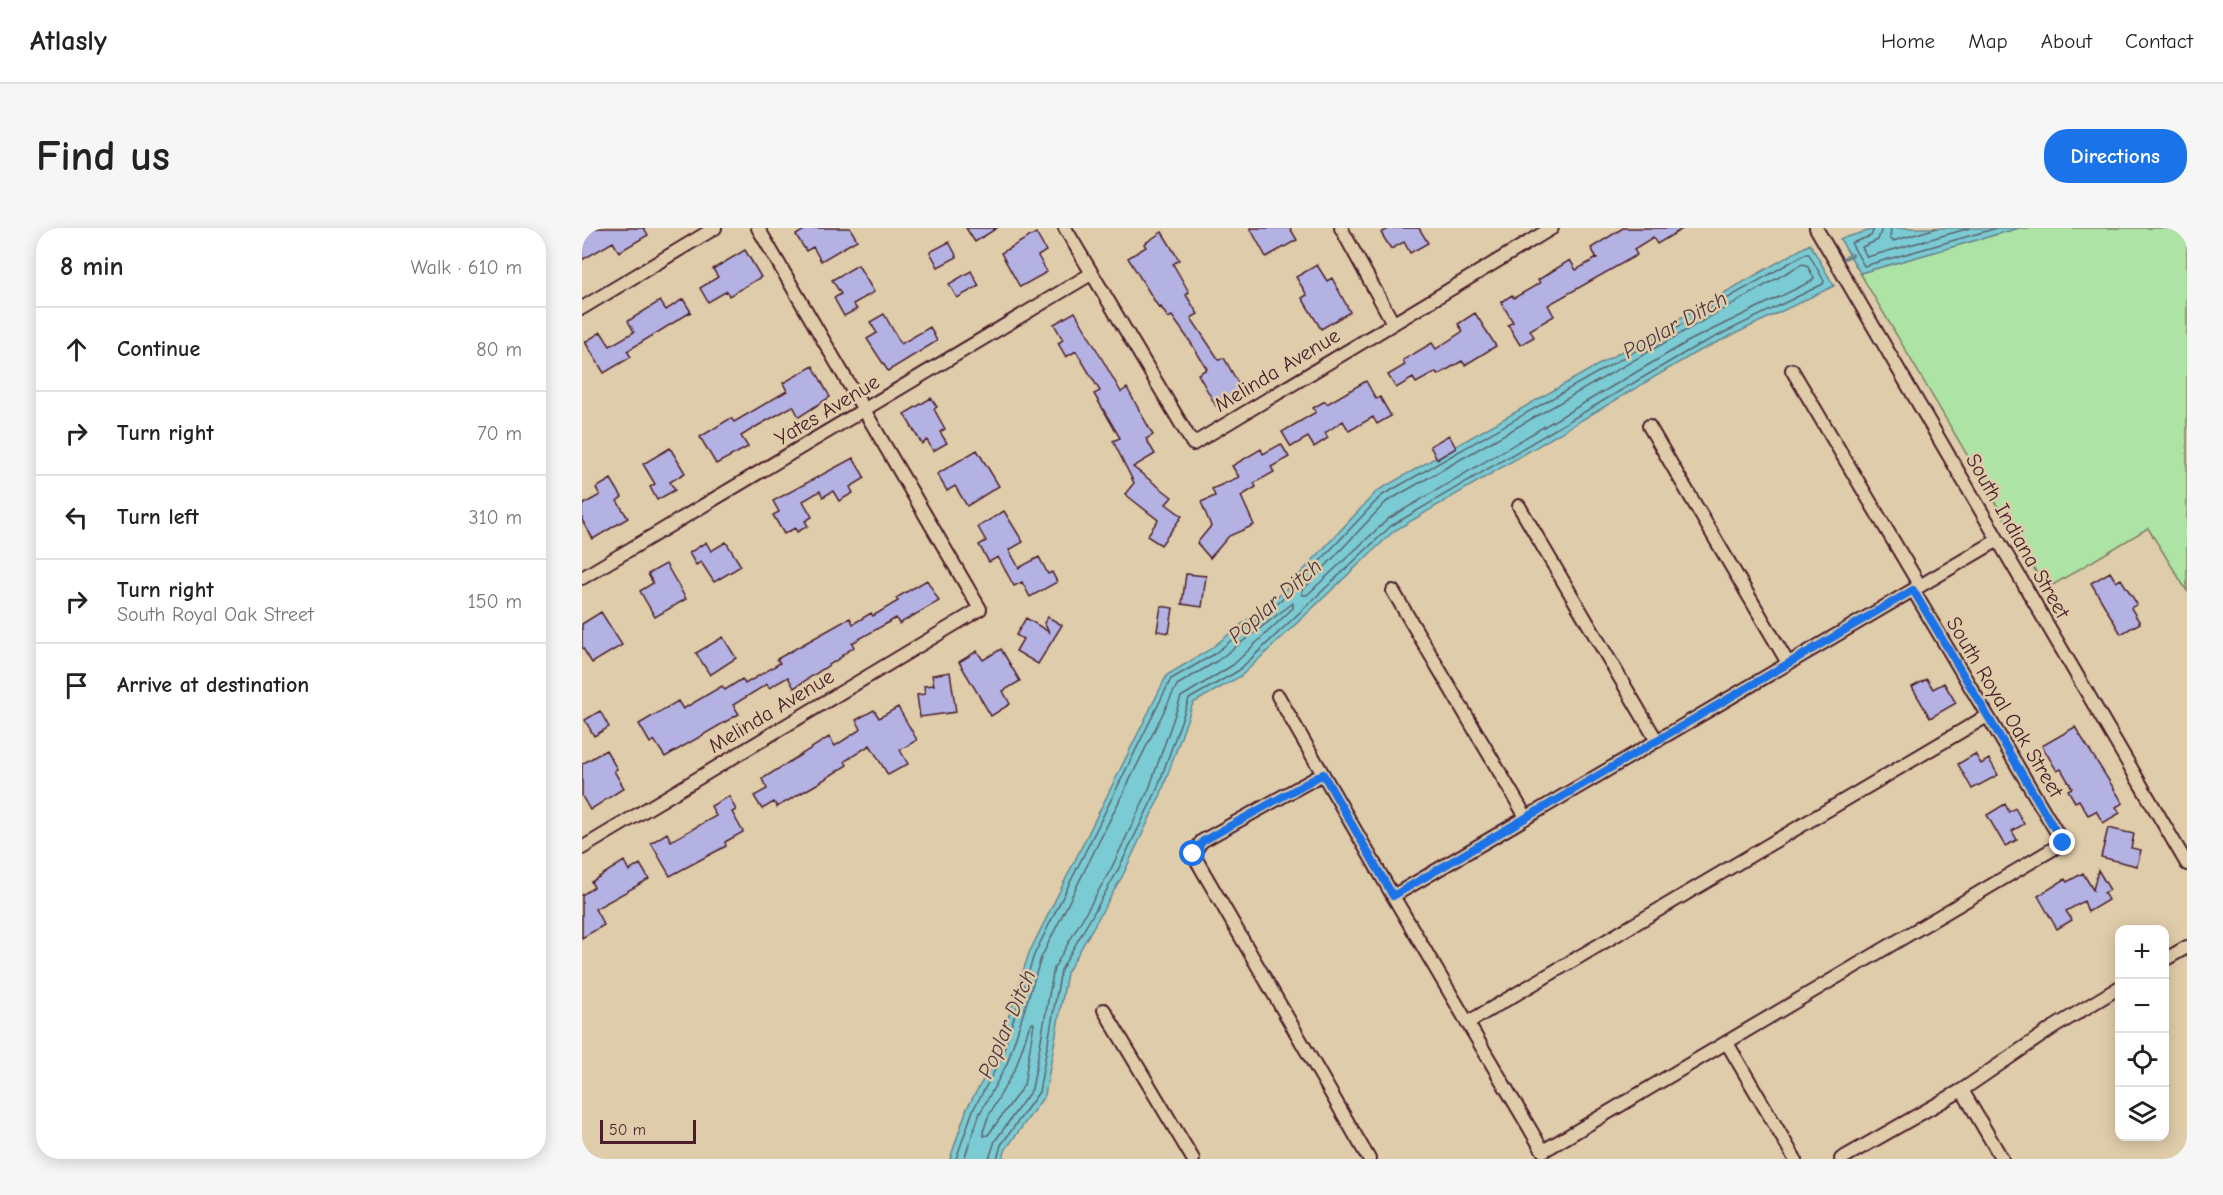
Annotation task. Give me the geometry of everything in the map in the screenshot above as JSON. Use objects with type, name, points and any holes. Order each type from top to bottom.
[{"type":"street","points":[[582,308],[715,228]]},
{"type":"street","points":[[758,228],[866,410]]},
{"type":"street","points":[[1065,228],[1091,274]]},
{"type":"street","points":[[1341,228],[1393,323]]},
{"type":"street","name":"Melinda Avenue","points":[[1091,274],[1193,444],[1552,228]]},
{"type":"street","name":"South Indiana Street","points":[[1816,228],[2187,864]]},
{"type":"street","name":"Yates Avenue","points":[[582,578],[1091,274]]},
{"type":"street","name":"South Royal Oak Street","points":[[1727,1043],[2063,843],[1987,716],[1917,588],[1792,370]]},
{"type":"street","name":"Melinda Avenue","points":[[582,848],[980,609],[866,410]]},
{"type":"street","points":[[1649,426],[1788,663]]},
{"type":"street","points":[[1519,506],[1657,741]]},
{"type":"street","points":[[1393,896],[1998,540]]},
{"type":"street","points":[[1393,591],[1526,818]]},
{"type":"street","points":[[1278,696],[1543,1151],[1727,1043],[1796,1159]]},
{"type":"street","points":[[1467,1023],[1987,716]]},
{"type":"street","points":[[1323,774],[1203,841],[1193,854],[1369,1159]]},
{"type":"street","points":[[2169,957],[2187,947]]},
{"type":"street","points":[[1841,1159],[1962,1090],[2051,1029],[2115,990]]},
{"type":"street","points":[[1104,1010],[1193,1159]]},
{"type":"street","points":[[1962,1090],[2002,1159]]},
{"type":"green space","points":[[2019,228],[2187,228],[2187,591],[2148,528],[2046,589],[1860,273]]},
{"type":"water","points":[[1878,228],[2019,228],[1860,273],[1840,239]]},
{"type":"water","points":[[1810,244],[1834,286],[1695,353],[1394,531],[1241,676],[1193,703],[1161,794],[1123,875],[1067,973],[1045,1095],[1006,1149],[1002,1159],[950,1159],[967,1108],[995,1059],[1029,953],[1167,675],[1209,650],[1286,589],[1377,491]]},
{"type":"building","points":[[582,228],[644,228],[648,235],[619,252],[613,242],[582,260]]},
{"type":"building","points":[[807,228],[850,228],[857,240],[821,261],[813,247],[806,251],[796,235]]},
{"type":"building","points":[[966,228],[997,228],[975,242]]},
{"type":"building","points":[[1250,228],[1290,228],[1297,240],[1266,257]]},
{"type":"building","points":[[1390,228],[1419,228],[1428,243],[1410,253],[1404,242],[1391,249],[1381,233]]},
{"type":"building","points":[[1623,228],[1684,228],[1657,244],[1653,237],[1634,249],[1637,255],[1548,305],[1554,316],[1530,330],[1534,337],[1520,345],[1508,325],[1513,322],[1501,302],[1512,295],[1514,298],[1540,283],[1538,280],[1570,260],[1576,270],[1597,258],[1591,248]]},
{"type":"building","points":[[1162,232],[1179,260],[1173,264],[1189,292],[1186,295],[1198,314],[1191,318],[1219,360],[1224,358],[1242,390],[1216,406],[1198,374],[1207,369],[1172,316],[1168,318],[1161,307],[1159,308],[1128,258],[1146,247],[1144,244]]},
{"type":"building","points":[[1036,233],[1046,251],[1038,256],[1047,272],[1020,287],[1001,253]]},
{"type":"building","points":[[949,242],[957,257],[938,267],[930,252]]},
{"type":"building","points":[[745,250],[761,277],[729,296],[727,291],[708,302],[700,288],[718,277],[713,269]]},
{"type":"building","points":[[858,265],[874,292],[853,304],[857,309],[844,316],[834,298],[841,294],[832,280]]},
{"type":"building","points":[[1317,265],[1327,281],[1332,278],[1350,312],[1321,329],[1302,298],[1307,295],[1296,277]]},
{"type":"building","points":[[971,271],[979,286],[957,298],[949,284]]},
{"type":"building","points":[[683,299],[691,312],[627,351],[631,357],[604,373],[585,342],[601,332],[610,346],[634,332],[628,321],[660,301],[666,310]]},
{"type":"building","points":[[1075,312],[1121,392],[1127,388],[1153,435],[1146,439],[1155,454],[1133,467],[1172,497],[1166,504],[1182,516],[1161,545],[1147,536],[1158,520],[1125,494],[1134,483],[1113,441],[1120,438],[1094,394],[1100,391],[1076,351],[1066,357],[1058,343],[1063,340],[1054,324]]},
{"type":"building","points":[[1475,313],[1496,346],[1465,365],[1462,361],[1438,375],[1436,372],[1416,383],[1413,378],[1396,388],[1388,375],[1405,365],[1403,360],[1432,343],[1436,349],[1463,331],[1458,324]]},
{"type":"building","points":[[884,314],[901,344],[930,327],[937,341],[888,371],[867,339],[877,333],[870,322]]},
{"type":"building","points":[[813,366],[830,397],[799,417],[793,406],[759,425],[741,436],[748,447],[716,464],[700,437],[731,418],[734,422],[787,391],[783,383]]},
{"type":"building","points":[[1366,381],[1376,399],[1380,397],[1391,416],[1377,424],[1373,417],[1349,431],[1343,421],[1325,433],[1328,438],[1314,447],[1308,437],[1291,447],[1282,432],[1316,412],[1313,408],[1325,401],[1327,404]]},
{"type":"building","points":[[931,398],[945,429],[940,432],[947,443],[933,451],[927,440],[922,444],[904,414]]},
{"type":"building","points":[[1449,435],[1456,448],[1437,459],[1430,446]]},
{"type":"building","points":[[1281,444],[1289,457],[1271,467],[1274,472],[1254,483],[1256,487],[1241,496],[1254,525],[1229,536],[1210,558],[1197,543],[1211,526],[1201,502],[1215,496],[1212,489],[1239,477],[1232,466],[1261,449],[1263,454]]},
{"type":"building","points":[[670,448],[685,473],[670,482],[675,490],[657,500],[650,487],[655,484],[643,464]]},
{"type":"building","points":[[977,450],[999,486],[967,506],[955,486],[947,491],[937,474]]},
{"type":"building","points":[[853,458],[865,478],[850,487],[853,493],[839,501],[833,491],[823,497],[820,491],[803,501],[812,517],[805,521],[808,526],[797,532],[795,528],[784,534],[773,515],[779,512],[773,501]]},
{"type":"building","points":[[611,479],[622,497],[617,501],[628,518],[593,539],[582,520],[582,505],[600,495],[596,488]]},
{"type":"building","points":[[1004,511],[1023,542],[1009,550],[1019,568],[1039,557],[1048,574],[1052,572],[1057,582],[1030,597],[1022,582],[1014,586],[998,557],[989,562],[979,545],[986,541],[978,527]]},
{"type":"building","points":[[706,542],[711,551],[726,542],[741,566],[714,582],[701,562],[696,565],[689,553]]},
{"type":"building","points":[[666,564],[686,599],[655,617],[640,591],[653,583],[648,574]]},
{"type":"building","points":[[2110,572],[2116,582],[2121,579],[2137,604],[2131,608],[2140,623],[2121,634],[2091,583]]},
{"type":"building","points":[[1186,574],[1206,576],[1202,607],[1182,604]]},
{"type":"building","points":[[927,580],[939,601],[899,624],[896,618],[852,643],[854,647],[843,656],[794,688],[788,677],[769,688],[767,684],[733,705],[739,714],[665,757],[654,740],[650,743],[639,724],[678,701],[683,709],[722,686],[725,690],[742,679],[745,684],[780,663],[777,659],[850,618],[853,624],[871,613],[873,616],[898,601],[896,598]]},
{"type":"building","points":[[1161,606],[1173,608],[1169,633],[1157,631]]},
{"type":"building","points":[[601,612],[622,645],[592,663],[582,647],[582,624]]},
{"type":"building","points":[[1048,617],[1062,625],[1038,664],[1016,651],[1023,639],[1016,635],[1026,618],[1049,632],[1044,623]]},
{"type":"building","points":[[723,637],[736,658],[710,675],[696,653]]},
{"type":"building","points":[[1001,649],[1020,681],[1003,691],[1010,704],[991,716],[959,662],[977,651],[983,660]]},
{"type":"building","points":[[950,672],[956,712],[920,717],[917,695],[925,694],[924,686],[934,685],[932,675]]},
{"type":"building","points":[[1927,679],[1933,689],[1944,683],[1956,703],[1930,718],[1912,687]]},
{"type":"building","points":[[898,707],[917,740],[900,750],[908,764],[888,775],[870,745],[845,761],[847,765],[817,784],[777,807],[774,802],[762,809],[754,796],[767,789],[762,779],[829,737],[835,746],[861,729],[856,720],[874,710],[879,718]]},
{"type":"building","points":[[600,711],[609,727],[594,736],[585,720]]},
{"type":"building","points":[[2075,727],[2123,803],[2116,807],[2120,813],[2103,823],[2096,811],[2088,815],[2079,800],[2075,802],[2068,790],[2072,788],[2061,769],[2057,771],[2042,746]]},
{"type":"building","points":[[606,750],[617,769],[614,771],[624,788],[590,810],[582,796],[582,764]]},
{"type":"building","points":[[1975,754],[1981,764],[1989,759],[1998,775],[1972,789],[1958,764]]},
{"type":"building","points":[[729,796],[736,810],[732,812],[743,832],[725,842],[726,846],[670,876],[651,843],[667,833],[671,841],[716,816],[711,806]]},
{"type":"building","points":[[2005,804],[2009,812],[2015,808],[2024,824],[2012,831],[2017,840],[2005,846],[1987,815]]},
{"type":"building","points":[[2108,828],[2134,834],[2131,848],[2141,850],[2137,866],[2101,857]]},
{"type":"building","points":[[624,861],[629,871],[640,864],[649,879],[595,909],[604,925],[582,938],[582,895],[594,887],[591,882]]},
{"type":"building","points":[[2098,870],[2110,890],[2104,893],[2108,900],[2088,912],[2084,901],[2066,911],[2072,920],[2057,929],[2038,896],[2065,879],[2067,882],[2083,873],[2093,890]]},
{"type":"waterway","name":"Poplar Ditch","points":[[1842,259],[1852,255]]},
{"type":"route","points":[[1193,854],[1203,841],[1323,774],[1393,896],[1913,590],[2063,843]]}]
